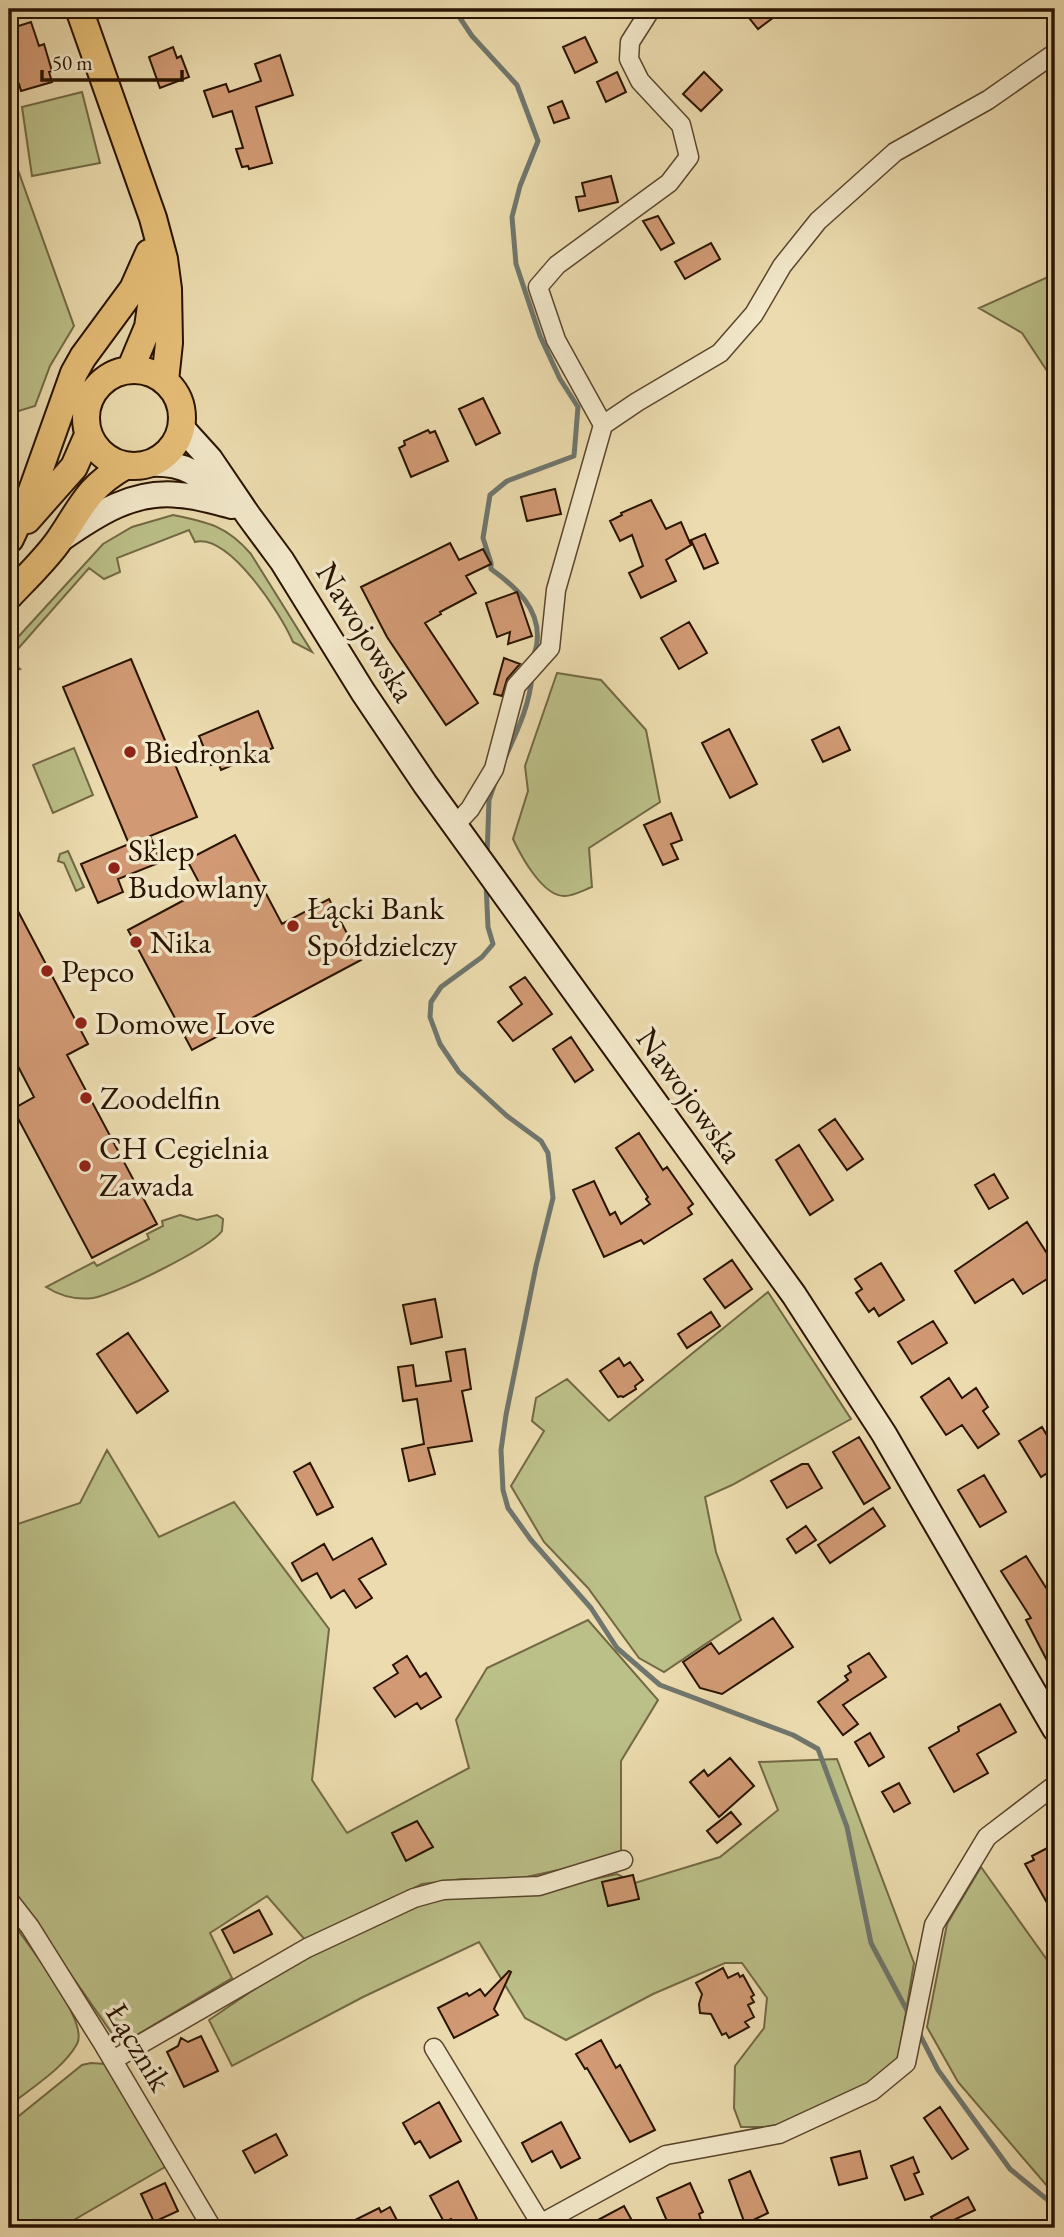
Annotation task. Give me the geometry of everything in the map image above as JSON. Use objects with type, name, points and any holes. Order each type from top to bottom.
[{"type":"main road","points":[[79,9],[153,218],[164,259],[168,289],[169,343],[165,381]]},
{"type":"main road","points":[[130,370],[142,345],[153,302],[154,282],[149,253],[153,218]]},
{"type":"main road","points":[[9,540],[29,499],[74,373],[133,289],[149,253]]},
{"type":"main road","points":[[9,540],[74,467],[88,435],[86,410],[90,398],[106,379],[130,370],[154,374],[165,381],[179,402],[181,427],[170,449],[104,478],[78,508],[57,542],[9,596]]},
{"type":"main road","points":[[88,435],[102,455],[137,465]]},
{"type":"street","points":[[603,425],[556,340],[538,287],[556,265],[669,183],[689,157],[681,125],[640,81],[629,59],[629,41],[651,9]]},
{"type":"street","points":[[455,825],[470,809],[494,769],[516,685],[550,648],[556,590],[603,425],[720,354],[754,314],[782,267],[818,221],[895,152],[988,100],[1055,53]]},
{"type":"street","name":"Nawojowska","points":[[181,427],[210,459],[240,511],[282,561],[363,692],[455,825],[794,1295],[884,1434],[1053,1719]]},
{"type":"street","name":"Nawojowska","points":[[137,465],[168,463],[188,470],[240,511]]},
{"type":"street","points":[[57,542],[104,510],[153,495],[177,494],[240,511]]},
{"type":"street","points":[[434,2048],[537,2226],[666,2155],[779,2134],[872,2091],[906,2063],[934,1925],[987,1837],[1055,1785]]},
{"type":"street","points":[[113,2060],[307,1948],[414,1898],[443,1890],[539,1886],[623,1860]]},
{"type":"street","name":"Łącznik","points":[[9,1900],[30,1927],[113,2060],[212,2228]]},
{"type":"green space","points":[[82,92],[100,163],[32,176],[22,107]]},
{"type":"green space","points":[[9,145],[74,326],[50,366],[35,406],[9,414]]},
{"type":"green space","points":[[1055,270],[1055,383],[1022,333],[979,308],[1046,278]]},
{"type":"green space","points":[[173,515],[197,520],[234,537],[251,554],[312,652],[293,642],[266,596],[238,562],[223,550],[208,543],[195,542],[189,530],[117,558],[120,572],[104,579],[89,568],[9,659],[9,647],[103,544],[132,527]]},
{"type":"green space","points":[[9,659],[20,669],[9,672]]},
{"type":"green space","points":[[557,673],[601,680],[646,730],[660,802],[589,848],[592,887],[565,896],[557,895],[541,883],[527,865],[513,839],[528,791],[525,766]]},
{"type":"green space","points":[[74,748],[93,795],[53,813],[33,765]]},
{"type":"green space","points":[[68,851],[84,887],[76,891],[64,863],[58,861],[60,854]]},
{"type":"green space","points":[[180,1215],[197,1220],[217,1215],[223,1219],[222,1231],[181,1259],[104,1295],[74,1298],[46,1287],[94,1262],[97,1266],[149,1239],[147,1234],[163,1226],[162,1221]]},
{"type":"green space","points":[[768,1292],[851,1419],[732,1485],[705,1497],[716,1552],[741,1620],[664,1672],[639,1658],[588,1588],[544,1542],[511,1486],[544,1431],[532,1421],[536,1398],[567,1379],[609,1421]]},
{"type":"green space","points":[[107,1450],[159,1537],[234,1502],[329,1629],[312,1780],[347,1833],[469,1768],[456,1720],[487,1668],[588,1620],[658,1700],[621,1761],[621,1852],[581,1865],[508,1881],[462,1879],[422,1884],[306,1941],[267,1896],[210,1933],[232,1978],[120,2045],[9,1886],[9,1527],[80,1503]]},
{"type":"green space","points":[[837,1759],[914,1963],[898,2061],[868,2086],[793,2122],[765,2127],[741,2127],[734,2108],[735,2066],[764,2028],[767,1998],[742,1963],[725,1963],[653,1994],[566,2040],[525,2018],[479,1942],[363,1997],[232,2066],[209,2020],[284,1969],[424,1902],[464,1896],[521,1895],[617,1874],[635,1883],[720,1857],[778,1810],[759,1762]]},
{"type":"green space","points":[[981,1867],[1055,1971],[1055,2192],[958,2082],[927,2027],[947,1924]]},
{"type":"green space","points":[[9,1918],[54,1980],[74,2018],[78,2033],[77,2044],[64,2062],[9,2106]]},
{"type":"green space","points":[[106,2064],[165,2167],[60,2228],[9,2228],[9,2124],[82,2065]]},
{"type":"building","points":[[742,9],[785,9],[758,29]]},
{"type":"building","points":[[31,22],[39,46],[44,44],[52,71],[49,72],[52,82],[21,91],[19,84],[15,85],[9,65],[9,29]]},
{"type":"building","points":[[585,37],[597,62],[575,73],[563,47]]},
{"type":"building","points":[[173,47],[177,58],[181,56],[189,77],[160,88],[149,57]]},
{"type":"building","points":[[280,55],[293,95],[256,107],[272,163],[249,169],[248,166],[242,167],[236,149],[243,148],[232,111],[213,117],[204,91],[226,84],[229,92],[261,81],[255,64]]},
{"type":"building","points":[[617,72],[626,92],[606,102],[597,82]]},
{"type":"building","points":[[704,72],[722,90],[701,111],[683,94]]},
{"type":"building","points":[[562,101],[569,118],[554,123],[548,107]]},
{"type":"building","points":[[611,176],[618,202],[579,211],[576,197],[585,196],[582,183]]},
{"type":"building","points":[[658,216],[674,243],[661,250],[643,221]]},
{"type":"building","points":[[711,243],[720,259],[685,279],[675,262]]},
{"type":"building","points":[[483,398],[500,433],[476,445],[459,409]]},
{"type":"building","points":[[428,430],[430,433],[435,431],[448,461],[411,477],[399,448],[405,445],[404,441]]},
{"type":"building","points":[[555,489],[561,514],[527,521],[521,497]]},
{"type":"building","points":[[651,500],[666,529],[681,522],[691,545],[666,560],[676,581],[641,598],[629,573],[643,566],[632,535],[620,541],[610,521],[622,515],[621,513]]},
{"type":"building","points":[[705,534],[718,563],[704,569],[691,540]]},
{"type":"building","points":[[450,543],[459,560],[483,549],[491,564],[466,576],[476,593],[425,623],[478,703],[446,725],[387,637],[361,587]]},
{"type":"building","points":[[517,592],[532,636],[508,644],[510,632],[497,637],[486,603]]},
{"type":"building","points":[[689,622],[707,653],[679,669],[661,638]]},
{"type":"building","points":[[504,658],[520,664],[507,679],[502,696],[494,694]]},
{"type":"building","name":"Biedronka","points":[[131,659],[197,817],[150,836],[161,862],[118,879],[123,892],[98,903],[81,864],[129,844],[63,687]]},
{"type":"building","points":[[258,711],[273,748],[221,770],[218,762],[211,765],[199,736]]},
{"type":"building","points":[[839,727],[850,750],[823,762],[812,740]]},
{"type":"building","points":[[729,729],[757,784],[730,798],[702,743]]},
{"type":"building","points":[[671,813],[682,840],[671,844],[678,859],[663,865],[644,825]]},
{"type":"building","points":[[235,835],[282,924],[329,899],[361,960],[192,1050],[128,930],[203,890],[187,860]]},
{"type":"building","points":[[9,894],[88,1044],[67,1055],[157,1224],[92,1258],[13,1109],[34,1097],[9,1049]]},
{"type":"building","points":[[525,977],[552,1014],[513,1041],[498,1022],[522,1004],[510,987]]},
{"type":"building","points":[[571,1037],[593,1070],[575,1082],[553,1049]]},
{"type":"building","points":[[835,1119],[863,1159],[847,1170],[819,1130]]},
{"type":"building","points":[[639,1133],[663,1170],[667,1167],[693,1204],[688,1208],[692,1214],[644,1244],[641,1240],[604,1257],[573,1190],[594,1181],[610,1215],[615,1212],[621,1224],[650,1204],[616,1148]]},
{"type":"building","points":[[799,1145],[833,1200],[810,1215],[776,1160]]},
{"type":"building","points":[[994,1174],[1008,1198],[989,1209],[975,1185]]},
{"type":"building","points":[[1027,1222],[1055,1266],[1055,1274],[1023,1294],[1013,1279],[975,1303],[955,1271]]},
{"type":"building","points":[[732,1260],[752,1289],[725,1308],[704,1279]]},
{"type":"building","points":[[881,1263],[904,1300],[879,1316],[874,1308],[869,1312],[856,1293],[862,1289],[855,1279]]},
{"type":"building","points":[[435,1299],[442,1337],[411,1344],[403,1305]]},
{"type":"building","points":[[711,1312],[720,1326],[687,1348],[678,1334]]},
{"type":"building","points":[[933,1321],[947,1343],[912,1364],[898,1342]]},
{"type":"building","points":[[128,1333],[168,1391],[137,1413],[97,1354]]},
{"type":"building","points":[[465,1349],[471,1389],[462,1391],[472,1441],[428,1448],[435,1474],[409,1481],[402,1449],[424,1444],[417,1399],[403,1401],[398,1367],[413,1365],[416,1386],[451,1381],[446,1352]]},
{"type":"building","points":[[619,1358],[624,1366],[630,1362],[643,1380],[635,1386],[636,1389],[623,1397],[618,1397],[600,1371]]},
{"type":"building","points":[[949,1378],[962,1398],[976,1388],[988,1407],[983,1411],[999,1434],[978,1448],[962,1425],[946,1435],[921,1397]]},
{"type":"building","points":[[1042,1427],[1055,1449],[1055,1468],[1041,1477],[1019,1441]]},
{"type":"building","points":[[859,1437],[890,1488],[864,1504],[833,1452]]},
{"type":"building","points":[[310,1463],[333,1507],[317,1515],[294,1472]]},
{"type":"building","points":[[802,1464],[808,1464],[822,1488],[787,1508],[771,1481]]},
{"type":"building","points":[[984,1475],[1006,1512],[980,1527],[958,1490]]},
{"type":"building","points":[[873,1508],[885,1526],[830,1563],[818,1545]]},
{"type":"building","points":[[806,1526],[816,1540],[796,1553],[787,1539]]},
{"type":"building","points":[[372,1538],[386,1564],[359,1579],[372,1598],[356,1608],[344,1590],[331,1598],[317,1573],[302,1581],[292,1563],[324,1544],[333,1560]]},
{"type":"building","points":[[1026,1556],[1055,1602],[1055,1676],[1026,1620],[1031,1618],[1001,1571]]},
{"type":"building","points":[[773,1618],[793,1647],[722,1694],[700,1688],[683,1662],[711,1643],[719,1654]]},
{"type":"building","points":[[869,1653],[886,1677],[843,1705],[858,1724],[843,1735],[818,1702],[848,1680],[845,1676],[851,1672],[848,1666]]},
{"type":"building","points":[[407,1656],[420,1677],[426,1673],[441,1697],[421,1709],[417,1703],[395,1717],[374,1688],[398,1673],[393,1665]]},
{"type":"building","points":[[1000,1704],[1016,1732],[977,1754],[988,1773],[954,1792],[929,1748],[959,1731],[958,1727]]},
{"type":"building","points":[[870,1733],[884,1757],[869,1766],[855,1742]]},
{"type":"building","points":[[730,1758],[754,1786],[719,1817],[690,1782],[704,1770],[708,1776]]},
{"type":"building","points":[[899,1783],[910,1803],[894,1812],[882,1792]]},
{"type":"building","points":[[731,1812],[741,1824],[717,1843],[707,1831]]},
{"type":"building","points":[[417,1821],[433,1847],[406,1861],[392,1833]]},
{"type":"building","points":[[1055,1844],[1055,1917],[1025,1864],[1034,1860],[1032,1856]]},
{"type":"building","points":[[633,1875],[639,1899],[608,1906],[602,1882]]},
{"type":"building","points":[[259,1910],[272,1934],[234,1953],[222,1930]]},
{"type":"building","points":[[723,1968],[728,1978],[738,1973],[740,1977],[743,1975],[754,1995],[751,1997],[754,2002],[748,2005],[754,2017],[745,2022],[749,2027],[729,2038],[726,2033],[722,2035],[711,2014],[700,2013],[702,1994],[696,1983]]},
{"type":"building","points":[[511,1972],[494,2009],[498,2015],[454,2038],[438,2008],[480,1989],[485,1996]]},
{"type":"building","points":[[201,2036],[218,2071],[184,2087],[167,2052],[178,2046],[181,2038],[188,2042]]},
{"type":"building","points":[[601,2040],[616,2068],[620,2065],[655,2130],[630,2142],[576,2054]]},
{"type":"building","points":[[439,2102],[461,2141],[430,2158],[420,2141],[415,2144],[403,2123]]},
{"type":"building","points":[[940,2107],[968,2149],[952,2159],[924,2118]]},
{"type":"building","points":[[561,2122],[580,2158],[561,2168],[552,2151],[532,2162],[522,2143]]},
{"type":"building","points":[[276,2134],[287,2155],[255,2173],[243,2151]]},
{"type":"building","points":[[860,2151],[867,2178],[839,2185],[831,2158]]},
{"type":"building","points":[[913,2157],[919,2172],[914,2174],[923,2194],[905,2200],[891,2166]]},
{"type":"building","points":[[750,2171],[768,2213],[745,2224],[729,2180]]},
{"type":"building","points":[[458,2181],[477,2219],[455,2228],[451,2219],[444,2222],[430,2196]]},
{"type":"building","points":[[165,2183],[178,2211],[154,2222],[141,2194]]},
{"type":"building","points":[[690,2183],[703,2212],[699,2214],[701,2220],[695,2223],[698,2228],[670,2228],[657,2198]]},
{"type":"building","points":[[968,2197],[975,2210],[937,2228],[931,2217]]},
{"type":"building","points":[[624,2206],[636,2228],[583,2228]]},
{"type":"building","points":[[390,2207],[401,2228],[339,2228],[379,2208],[381,2212]]},
{"type":"waterway","points":[[454,9],[472,36],[517,85],[538,141],[520,186],[512,217],[516,264],[540,336],[560,379],[578,407],[574,456],[507,481],[490,495],[483,538],[491,569],[509,583],[531,609],[537,630],[533,658]]},
{"type":"waterway","points":[[505,758],[526,707],[532,675]]},
{"type":"waterway","points":[[487,857],[489,800],[496,780]]},
{"type":"waterway","points":[[486,884],[488,927],[493,944],[482,957],[441,987],[431,1002],[430,1017],[440,1044],[459,1072],[507,1116],[541,1141],[548,1153],[553,1198],[536,1266],[501,1450],[503,1490],[508,1508],[531,1540],[591,1608],[617,1648],[660,1685],[793,1735],[818,1749],[847,1827],[871,1943],[910,2016]]},
{"type":"waterway","points":[[918,2031],[938,2070],[1010,2169],[1055,2206]]},
{"type":"place","name":"Biedronka","points":[[130,752]]},
{"type":"place","name":"Sklep Budowlany","points":[[114,868]]},
{"type":"place","name":"Łącki Bank Spółdzielczy","points":[[293,926]]},
{"type":"place","name":"Nika","points":[[136,942]]},
{"type":"place","name":"Pepco","points":[[47,971]]},
{"type":"place","name":"Domowe Love","points":[[81,1023]]},
{"type":"place","name":"Zoodelfin","points":[[86,1098]]},
{"type":"place","name":"CH Cegielnia Zawada","points":[[85,1166]]}]
